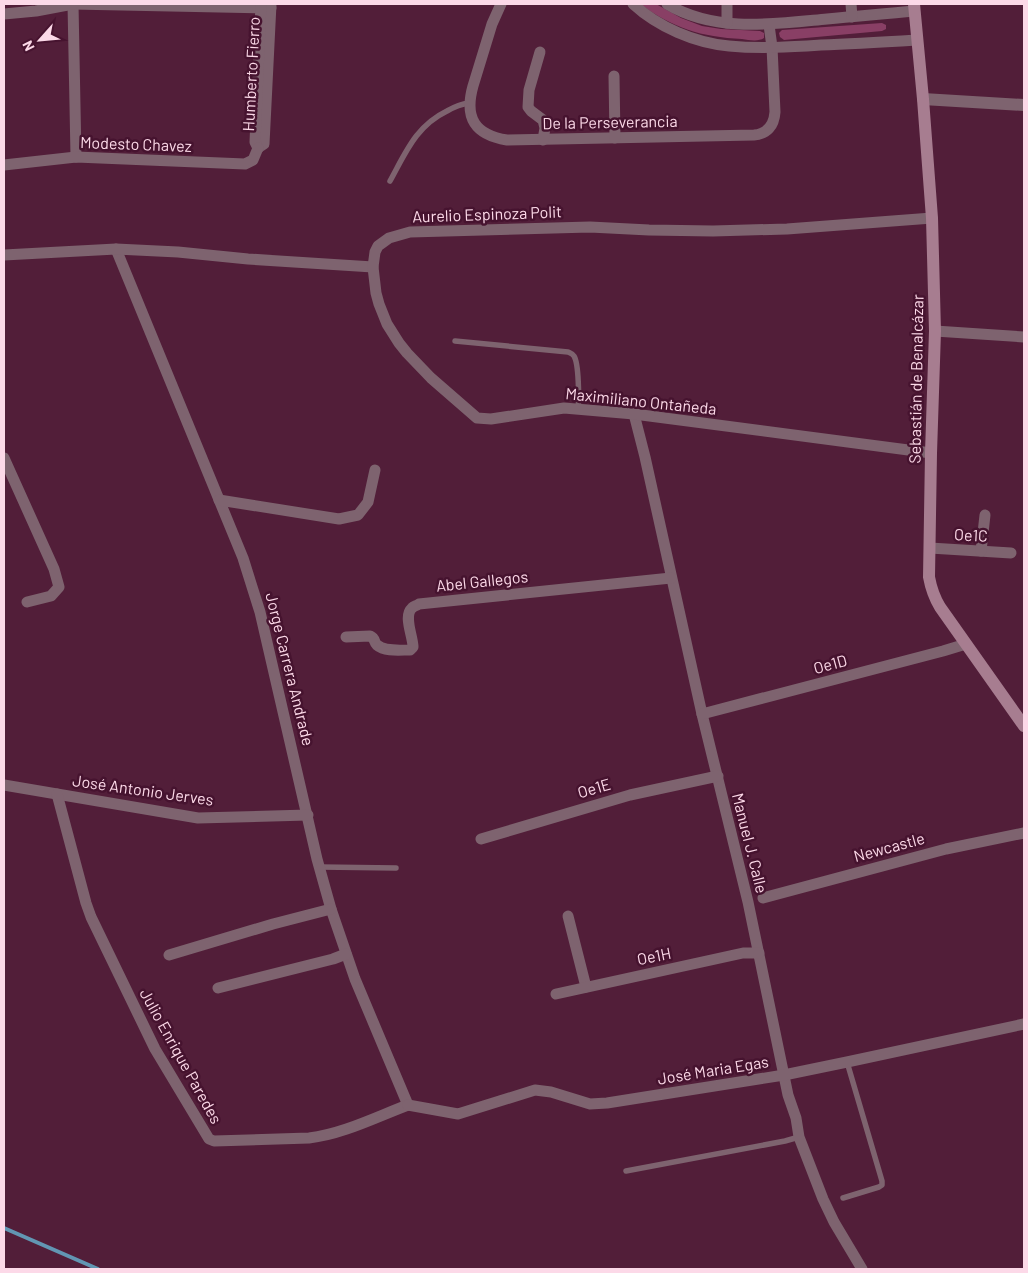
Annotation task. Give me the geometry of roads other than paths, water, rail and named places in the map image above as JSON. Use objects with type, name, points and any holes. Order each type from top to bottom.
[{"type":"main road","name":"Sebastián de Benalcázar","points":[[914,7],[932,218],[935,331],[931,453],[931,587],[934,597],[1024,726]]},
{"type":"street","points":[[4,14],[36,11],[73,4],[266,6]]},
{"type":"street","points":[[73,4],[76,157]]},
{"type":"street","points":[[469,103],[492,24],[501,4]]},
{"type":"street","points":[[633,4],[643,13],[668,28],[700,40],[729,46],[772,48],[917,40]]},
{"type":"street","points":[[667,4],[703,19],[727,23],[769,24],[852,17],[914,7]]},
{"type":"street","points":[[727,4],[727,23]]},
{"type":"street","points":[[851,4],[852,17]]},
{"type":"street","name":"Humberto Fierro","points":[[258,148],[255,142],[266,6]]},
{"type":"street","name":"De la Perseverancia","points":[[469,103],[469,109],[474,122],[479,128],[489,135],[507,140],[754,135],[766,132],[773,122],[775,112],[769,24]]},
{"type":"street","points":[[540,52],[529,90],[528,108],[544,120],[543,140]]},
{"type":"street","points":[[614,76],[615,138]]},
{"type":"street","points":[[923,99],[1024,105]]},
{"type":"street","name":"Modesto Chavez","points":[[4,165],[76,157],[245,164],[253,160],[258,148]]},
{"type":"street","name":"Aurelio Espinoza Polit","points":[[373,267],[375,252],[378,246],[389,238],[410,232],[574,227],[712,231],[932,218]]},
{"type":"street","points":[[4,255],[116,249],[373,267]]},
{"type":"street","name":"Jorge Carrera Andrade","points":[[116,249],[250,578],[260,612],[331,909],[355,979],[408,1105]]},
{"type":"street","name":"Maximiliano Ontañeda","points":[[373,267],[379,304],[386,324],[392,334],[431,378],[473,416],[481,419],[556,409],[578,409],[634,414],[931,453]]},
{"type":"street","points":[[935,331],[1024,337]]},
{"type":"street","name":"Manuel J. Calle","points":[[634,414],[702,714],[748,902],[788,1095],[796,1118],[799,1137],[828,1211],[862,1269]]},
{"type":"street","points":[[4,458],[54,569],[59,587],[51,596],[27,602]]},
{"type":"street","points":[[219,500],[339,518],[358,515],[368,502],[375,470]]},
{"type":"street","points":[[981,551],[985,515]]},
{"type":"street","name":"Oe1C","points":[[930,548],[1011,553]]},
{"type":"street","name":"Abel Gallegos","points":[[346,637],[370,636],[374,637],[377,645],[384,648],[410,650],[413,647],[413,642],[408,614],[412,608],[419,604],[671,578]]},
{"type":"street","name":"Oe1D","points":[[702,714],[966,644]]},
{"type":"street","name":"Oe1E","points":[[481,839],[630,795],[718,776]]},
{"type":"street","name":"José Antonio Jerves","points":[[4,785],[198,818],[308,815]]},
{"type":"street","name":"Julio Enrique Paredes","points":[[57,794],[91,918],[155,1049],[209,1139],[214,1141],[322,1136],[338,1132],[408,1105]]},
{"type":"street","name":"Newcastle","points":[[764,898],[946,849],[1024,833]]},
{"type":"street","points":[[169,955],[331,909]]},
{"type":"street","points":[[568,916],[586,987]]},
{"type":"street","name":"Oe1H","points":[[556,994],[743,953],[758,953]]},
{"type":"street","points":[[218,988],[346,954]]},
{"type":"street","name":"José Maria Egas","points":[[408,1105],[458,1114],[535,1090],[599,1104],[784,1074],[1024,1024]]},
{"type":"lane","points":[[390,181],[413,140],[423,127],[437,116],[460,104],[469,103]]},
{"type":"lane","points":[[455,341],[568,352],[574,355],[579,394],[578,409]]},
{"type":"lane","points":[[320,867],[396,868]]},
{"type":"lane","points":[[843,1198],[882,1185],[847,1062]]},
{"type":"lane","points":[[626,1171],[785,1142],[799,1137]]},
{"type":"waterway","points":[[4,1228],[98,1269]]}]
